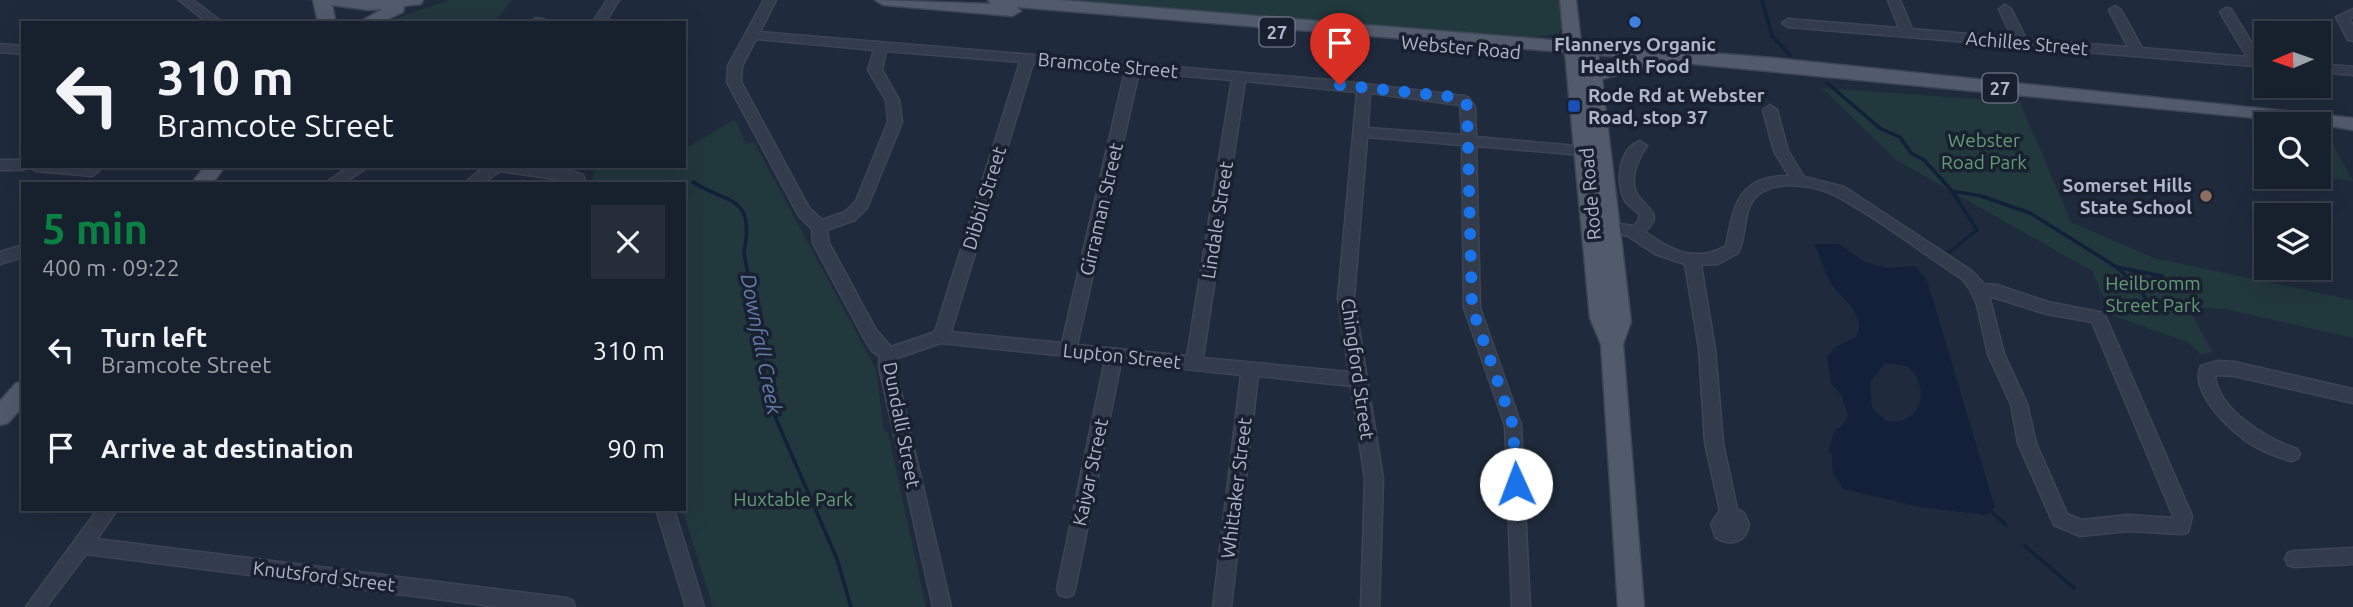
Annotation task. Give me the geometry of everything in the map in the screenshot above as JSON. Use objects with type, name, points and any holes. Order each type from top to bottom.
[{"type":"main road","points":[[321,0],[327,21]]},
{"type":"main road","points":[[334,0],[368,5],[411,1]]},
{"type":"main road","name":"Webster Road","points":[[883,0],[1612,50],[2170,104],[2208,112],[2353,124]]},
{"type":"main road","name":"Webster Road","points":[[996,0],[1549,45],[1644,62],[1808,74],[1830,72]]},
{"type":"main road","name":"Rode Road","points":[[1568,0],[1583,50],[1594,151]]},
{"type":"main road","name":"Rode Road","points":[[1581,0],[1583,50],[1601,226],[1619,322],[1612,344],[1631,607]]},
{"type":"main road","points":[[370,21],[411,1]]},
{"type":"main road","name":"Webster Road","points":[[2170,104],[2203,103],[2353,116]]},
{"type":"main road","points":[[203,182],[214,168]]},
{"type":"main road","points":[[0,416],[21,392]]},
{"type":"street","points":[[185,0],[213,21]]},
{"type":"street","points":[[599,21],[613,0]]},
{"type":"street","name":"Dundalli Street","points":[[770,0],[735,66],[734,82],[804,212],[819,228],[821,243],[870,334],[878,346],[889,354],[887,367],[942,607]]},
{"type":"street","points":[[1895,0],[1907,33]]},
{"type":"street","points":[[2005,9],[2021,43]]},
{"type":"street","points":[[2115,10],[2138,53]]},
{"type":"street","points":[[2226,12],[2254,52]]},
{"type":"street","points":[[2353,13],[2342,17],[2353,37]]},
{"type":"street","name":"Achilles Street","points":[[1788,23],[2254,62]]},
{"type":"street","name":"Bramcote Street","points":[[752,35],[1239,76],[1464,101],[1468,107],[1470,141]]},
{"type":"street","points":[[819,228],[859,209],[895,122],[897,109],[893,98],[875,70],[881,46]]},
{"type":"street","points":[[0,48],[21,50]]},
{"type":"street","name":"Dibbil Street","points":[[941,337],[1028,58]]},
{"type":"street","name":"Girraman Street","points":[[1068,350],[1133,67]]},
{"type":"street","points":[[2331,69],[2353,71]]},
{"type":"street","name":"Lindale Street","points":[[1194,364],[1239,76]]},
{"type":"street","name":"Chingford Street","points":[[1364,89],[1346,298],[1374,480],[1370,607]]},
{"type":"street","points":[[1770,110],[1781,151],[1799,181]]},
{"type":"street","points":[[1359,132],[1594,151]]},
{"type":"street","points":[[1470,141],[1472,308],[1513,425],[1521,607]]},
{"type":"street","points":[[1636,233],[1646,222],[1647,216],[1631,197],[1629,163],[1632,153],[1640,146]]},
{"type":"street","points":[[0,165],[21,165]]},
{"type":"street","points":[[75,168],[94,169]]},
{"type":"street","points":[[473,182],[496,168]]},
{"type":"street","points":[[513,168],[570,176],[578,179],[579,182]]},
{"type":"street","points":[[82,182],[94,169]]},
{"type":"street","points":[[1601,226],[1636,233],[1667,253],[1692,260],[1719,258],[1733,249],[1741,206],[1754,190],[1778,181],[1799,181],[1828,187],[1846,196],[1967,275],[1978,289],[1990,321],[1996,354],[2019,404],[2026,443],[2060,519],[2080,528],[2128,523],[2182,526],[2183,516],[2098,317],[2047,308],[2000,292],[1978,289]]},
{"type":"street","points":[[0,258],[21,252]]},
{"type":"street","points":[[1692,260],[1707,349],[1714,443],[1730,516]]},
{"type":"street","name":"Lupton Street","points":[[889,354],[925,340],[941,337],[1358,380]]},
{"type":"street","name":"Kaiyar Street","points":[[1066,589],[1114,355]]},
{"type":"street","points":[[2291,454],[2264,443],[2244,430],[2207,387],[2204,378],[2207,371],[2218,368],[2234,369],[2353,396]]},
{"type":"street","name":"Whittaker Street","points":[[1222,607],[1250,370]]},
{"type":"street","points":[[35,607],[108,511]]},
{"type":"street","points":[[666,511],[695,607]]},
{"type":"street","name":"Knutsford Street","points":[[82,545],[566,607]]},
{"type":"street","points":[[2294,559],[2353,556]]},
{"type":"green space","points":[[449,0],[512,0],[496,21],[389,21]]},
{"type":"green space","points":[[1072,0],[1565,0],[1567,24],[1557,34],[1525,38]]},
{"type":"green space","points":[[1822,88],[2020,102],[2071,222],[2154,258],[2353,300],[2353,338],[2229,310],[2188,306],[2213,353],[2200,354],[2187,342],[2111,315],[2092,271],[1896,160]]},
{"type":"green space","name":"Huxtable Park","points":[[735,119],[746,144],[754,142],[876,369],[884,433],[888,432],[926,607],[713,607],[683,511],[686,511],[686,182],[591,182],[594,171],[568,168],[686,168],[688,147]]},
{"type":"green space","points":[[2331,144],[2333,144],[2353,181],[2331,179]]},
{"type":"water","points":[[1814,244],[1839,244],[1865,262],[1887,268],[1915,266],[1927,280],[1995,508],[1986,515],[1920,507],[1843,489],[1834,474],[1832,455],[1828,451],[1835,430],[1842,426],[1848,416],[1842,396],[1831,383],[1827,356],[1836,347],[1856,337],[1859,328],[1851,306],[1829,280]],"holes":[[[1885,363],[1906,366],[1919,383],[1920,403],[1908,418],[1886,421],[1872,408],[1870,382]]]},
{"type":"waterway","points":[[1762,0],[1772,36],[1790,55]]},
{"type":"waterway","points":[[1827,83],[1881,129],[1900,137],[1911,153],[1924,160],[1952,191]]},
{"type":"waterway","name":"Downfall Creek","points":[[693,182],[735,204],[742,210],[746,220],[744,252],[770,405],[837,559],[851,607]]},
{"type":"waterway","points":[[1947,254],[1977,230],[1952,191]]},
{"type":"waterway","points":[[1952,191],[1981,196],[2030,213],[2116,267]]},
{"type":"waterway","points":[[2116,267],[2162,276]]},
{"type":"waterway","points":[[2116,267],[2138,286],[2146,299]]},
{"type":"waterway","points":[[1992,512],[2006,525]]},
{"type":"waterway","points":[[2025,546],[2074,588]]},
{"type":"place","name":"Flannerys Organic Health Food","points":[[1635,22]]},
{"type":"place","name":"Rode Rd at Webster Road, stop 37","points":[[1574,106]]},
{"type":"place","name":"Somerset Hills State School","points":[[2206,196]]},
{"type":"route","points":[[1340,85],[1455,97],[1467,105],[1471,158],[1472,308],[1513,425],[1516,484]]},
{"type":"park label","name":"Webster Road Park","points":[[1984,151]]},
{"type":"park label","name":"Heilbromm Street Park","points":[[2153,294]]}]
